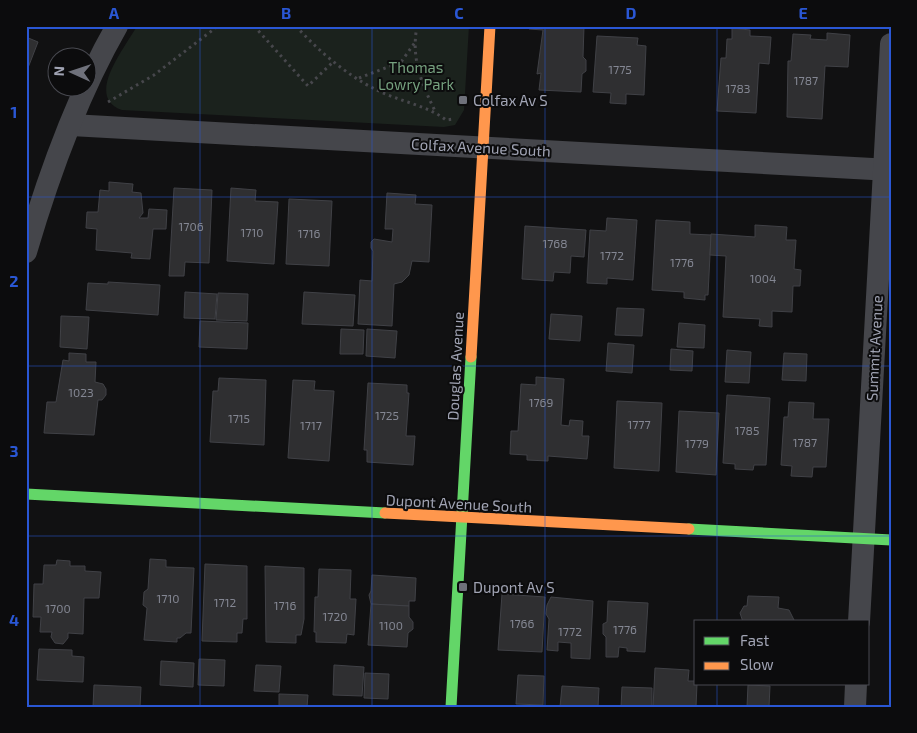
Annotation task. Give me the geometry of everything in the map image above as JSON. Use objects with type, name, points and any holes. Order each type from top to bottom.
[{"type":"street","points":[[26,252],[43,196],[71,125],[117,26]]},
{"type":"street","name":"Douglas Avenue","points":[[451,707],[490,26]]},
{"type":"street","name":"Summit Avenue","points":[[859,620],[887,169],[891,44]]},
{"type":"street","name":"Colfax Avenue South","points":[[71,125],[887,169]]},
{"type":"street","name":"Dupont Avenue South","points":[[26,494],[891,540]]},
{"type":"street","points":[[855,707],[856,686]]},
{"type":"path","points":[[106,103],[154,76],[218,26]]},
{"type":"path","points":[[254,26],[308,86],[334,62]]},
{"type":"path","points":[[296,26],[312,44],[334,62],[375,89],[419,108],[435,111]]},
{"type":"path","points":[[417,26],[417,72],[435,111],[446,120],[454,119]]},
{"type":"path","points":[[358,78],[401,62],[416,40]]},
{"type":"green space","name":"Thomas Lowry Park","points":[[137,26],[469,26],[464,110],[455,125],[444,127],[122,110],[111,104],[107,94],[107,84],[117,59]]},
{"type":"building","points":[[529,26],[584,26],[583,57],[586,60],[586,71],[582,74],[581,92],[539,90],[541,73],[537,74],[543,30],[529,29]]},
{"type":"building","points":[[732,28],[750,30],[750,36],[771,37],[769,64],[759,63],[756,113],[717,111],[721,58],[726,58],[727,39],[732,39]]},
{"type":"building","points":[[827,33],[850,35],[848,67],[825,66],[822,119],[787,117],[788,61],[791,61],[793,34],[811,35],[810,39],[827,40]]},
{"type":"building","points":[[597,36],[638,38],[637,45],[646,46],[644,95],[626,94],[626,104],[610,103],[611,93],[593,92]]},
{"type":"building","points":[[26,37],[38,42],[26,73]]},
{"type":"building","points":[[109,182],[133,184],[132,192],[141,193],[143,213],[139,218],[148,218],[149,209],[167,210],[166,229],[153,229],[150,259],[131,258],[132,253],[96,250],[97,229],[86,228],[87,212],[98,212],[100,190],[109,191]]},
{"type":"building","points":[[174,188],[212,190],[209,263],[185,262],[184,276],[169,276]]},
{"type":"building","points":[[231,188],[256,190],[255,201],[278,202],[274,264],[227,261]]},
{"type":"building","points":[[387,193],[416,195],[415,204],[432,205],[429,262],[412,261],[409,275],[402,282],[394,284],[392,326],[358,324],[360,280],[372,281],[373,251],[371,242],[374,239],[392,242],[393,229],[385,229]]},
{"type":"building","points":[[289,199],[332,201],[329,266],[286,264]]},
{"type":"building","points":[[607,218],[637,220],[633,280],[607,278],[607,284],[587,283],[590,230],[606,231]]},
{"type":"building","points":[[656,220],[690,222],[690,234],[711,235],[708,295],[705,295],[705,300],[684,298],[684,292],[652,290]]},
{"type":"building","points":[[755,225],[787,227],[786,240],[796,240],[794,269],[801,270],[800,286],[793,286],[792,312],[772,311],[772,327],[759,326],[760,319],[723,317],[726,256],[710,255],[711,234],[755,237]]},
{"type":"building","points":[[525,226],[586,230],[584,257],[571,256],[570,273],[554,272],[553,281],[522,279]]},
{"type":"building","points":[[108,282],[160,285],[158,315],[86,310],[88,283],[108,284]]},
{"type":"building","points":[[185,292],[217,294],[215,319],[184,318]]},
{"type":"building","points":[[304,292],[355,295],[353,326],[302,324]]},
{"type":"building","points":[[218,293],[248,294],[247,321],[216,320]]},
{"type":"building","points":[[617,308],[644,309],[642,336],[615,335]]},
{"type":"building","points":[[551,314],[582,316],[580,341],[549,339]]},
{"type":"building","points":[[61,316],[89,317],[87,349],[60,347]]},
{"type":"building","points":[[200,321],[248,323],[247,349],[199,347]]},
{"type":"building","points":[[679,323],[705,325],[704,348],[677,347]]},
{"type":"building","points":[[341,329],[364,330],[363,354],[340,354]]},
{"type":"building","points":[[367,329],[397,331],[395,358],[366,356]]},
{"type":"building","points":[[608,343],[634,345],[632,373],[606,371]]},
{"type":"building","points":[[671,349],[693,351],[692,371],[670,370]]},
{"type":"building","points":[[727,350],[751,352],[749,383],[725,382]]},
{"type":"building","points":[[69,353],[86,354],[86,362],[96,362],[95,382],[103,384],[106,389],[106,395],[102,400],[98,400],[94,435],[44,433],[47,402],[56,402],[63,360],[69,361]]},
{"type":"building","points":[[784,353],[807,354],[806,381],[782,380]]},
{"type":"building","points":[[536,377],[564,379],[561,425],[569,426],[570,420],[583,421],[582,436],[589,436],[587,459],[548,456],[548,461],[527,460],[527,455],[510,454],[511,431],[518,431],[521,384],[536,385]]},
{"type":"building","points":[[219,378],[266,380],[264,445],[210,442],[213,391],[218,391]]},
{"type":"building","points":[[293,380],[315,381],[314,390],[334,391],[329,461],[288,458]]},
{"type":"building","points":[[368,383],[407,385],[407,393],[409,393],[406,436],[415,436],[413,465],[367,462],[367,450],[364,450]]},
{"type":"building","points":[[727,395],[770,398],[766,465],[754,465],[753,470],[735,469],[735,464],[723,463]]},
{"type":"building","points":[[617,401],[662,403],[659,471],[614,468]]},
{"type":"building","points":[[789,402],[814,403],[813,419],[829,419],[826,467],[813,467],[812,477],[791,476],[792,466],[781,465],[784,417],[788,417]]},
{"type":"building","points":[[679,411],[719,413],[716,475],[676,472]]},
{"type":"building","points":[[150,559],[166,560],[166,567],[194,568],[191,633],[186,633],[177,638],[177,642],[144,640],[147,608],[143,605],[144,592],[148,589]]},
{"type":"building","points":[[57,560],[70,561],[70,566],[85,566],[85,571],[101,572],[99,598],[84,598],[83,634],[68,633],[68,638],[63,644],[55,643],[51,637],[52,632],[40,632],[41,617],[33,617],[34,584],[43,584],[44,565],[56,565]]},
{"type":"building","points":[[205,564],[247,566],[247,619],[243,619],[242,633],[237,633],[237,642],[202,641]]},
{"type":"building","points":[[265,566],[304,568],[304,619],[301,635],[296,635],[296,643],[266,642]]},
{"type":"building","points":[[319,569],[351,570],[350,599],[356,599],[354,635],[347,634],[346,643],[316,642],[316,632],[314,632],[315,597],[318,597]]},
{"type":"building","points":[[372,575],[416,578],[415,601],[409,601],[409,606],[371,604],[369,595]]},
{"type":"building","points":[[502,594],[545,597],[542,652],[498,650]]},
{"type":"building","points":[[748,596],[779,597],[778,608],[789,610],[794,620],[742,620],[740,613],[744,606],[747,606]]},
{"type":"building","points":[[551,597],[593,601],[590,659],[571,658],[571,643],[558,642],[558,651],[547,650],[549,619],[546,614],[547,605]]},
{"type":"building","points":[[608,601],[648,603],[645,652],[627,651],[627,648],[619,647],[618,657],[606,657],[606,637],[603,634],[603,624],[607,622]]},
{"type":"building","points":[[371,604],[409,606],[409,617],[413,622],[413,629],[408,633],[407,647],[368,645]]},
{"type":"building","points":[[39,649],[72,650],[72,656],[84,657],[83,682],[37,680]]},
{"type":"building","points":[[199,659],[225,660],[224,686],[198,685]]},
{"type":"building","points":[[161,661],[194,663],[193,687],[160,685]]},
{"type":"building","points":[[256,665],[281,666],[279,692],[254,691]]},
{"type":"building","points":[[334,665],[364,667],[362,696],[333,695]]},
{"type":"building","points":[[655,668],[689,670],[688,681],[694,681],[694,686],[697,686],[696,707],[653,707]]},
{"type":"building","points":[[365,673],[389,674],[388,699],[364,698]]},
{"type":"building","points":[[518,675],[544,676],[543,705],[516,704]]},
{"type":"building","points":[[94,685],[141,687],[140,707],[93,707]]},
{"type":"building","points":[[562,686],[599,688],[598,707],[560,707]]},
{"type":"building","points":[[748,686],[770,686],[769,707],[747,707]]},
{"type":"building","points":[[622,687],[652,688],[652,707],[621,707]]},
{"type":"building","points":[[279,694],[308,695],[307,707],[279,707]]},
{"type":"traffic: fast","points":[[451,707],[471,357]]},
{"type":"traffic: fast","points":[[26,494],[385,513]]},
{"type":"traffic: fast","points":[[689,529],[891,540]]},
{"type":"traffic: slow","points":[[471,357],[490,26]]},
{"type":"traffic: slow","points":[[385,513],[689,529]]},
{"type":"place","name":"Colfax Av S","points":[[463,100]]},
{"type":"place","name":"Dupont Av S","points":[[463,587]]}]
